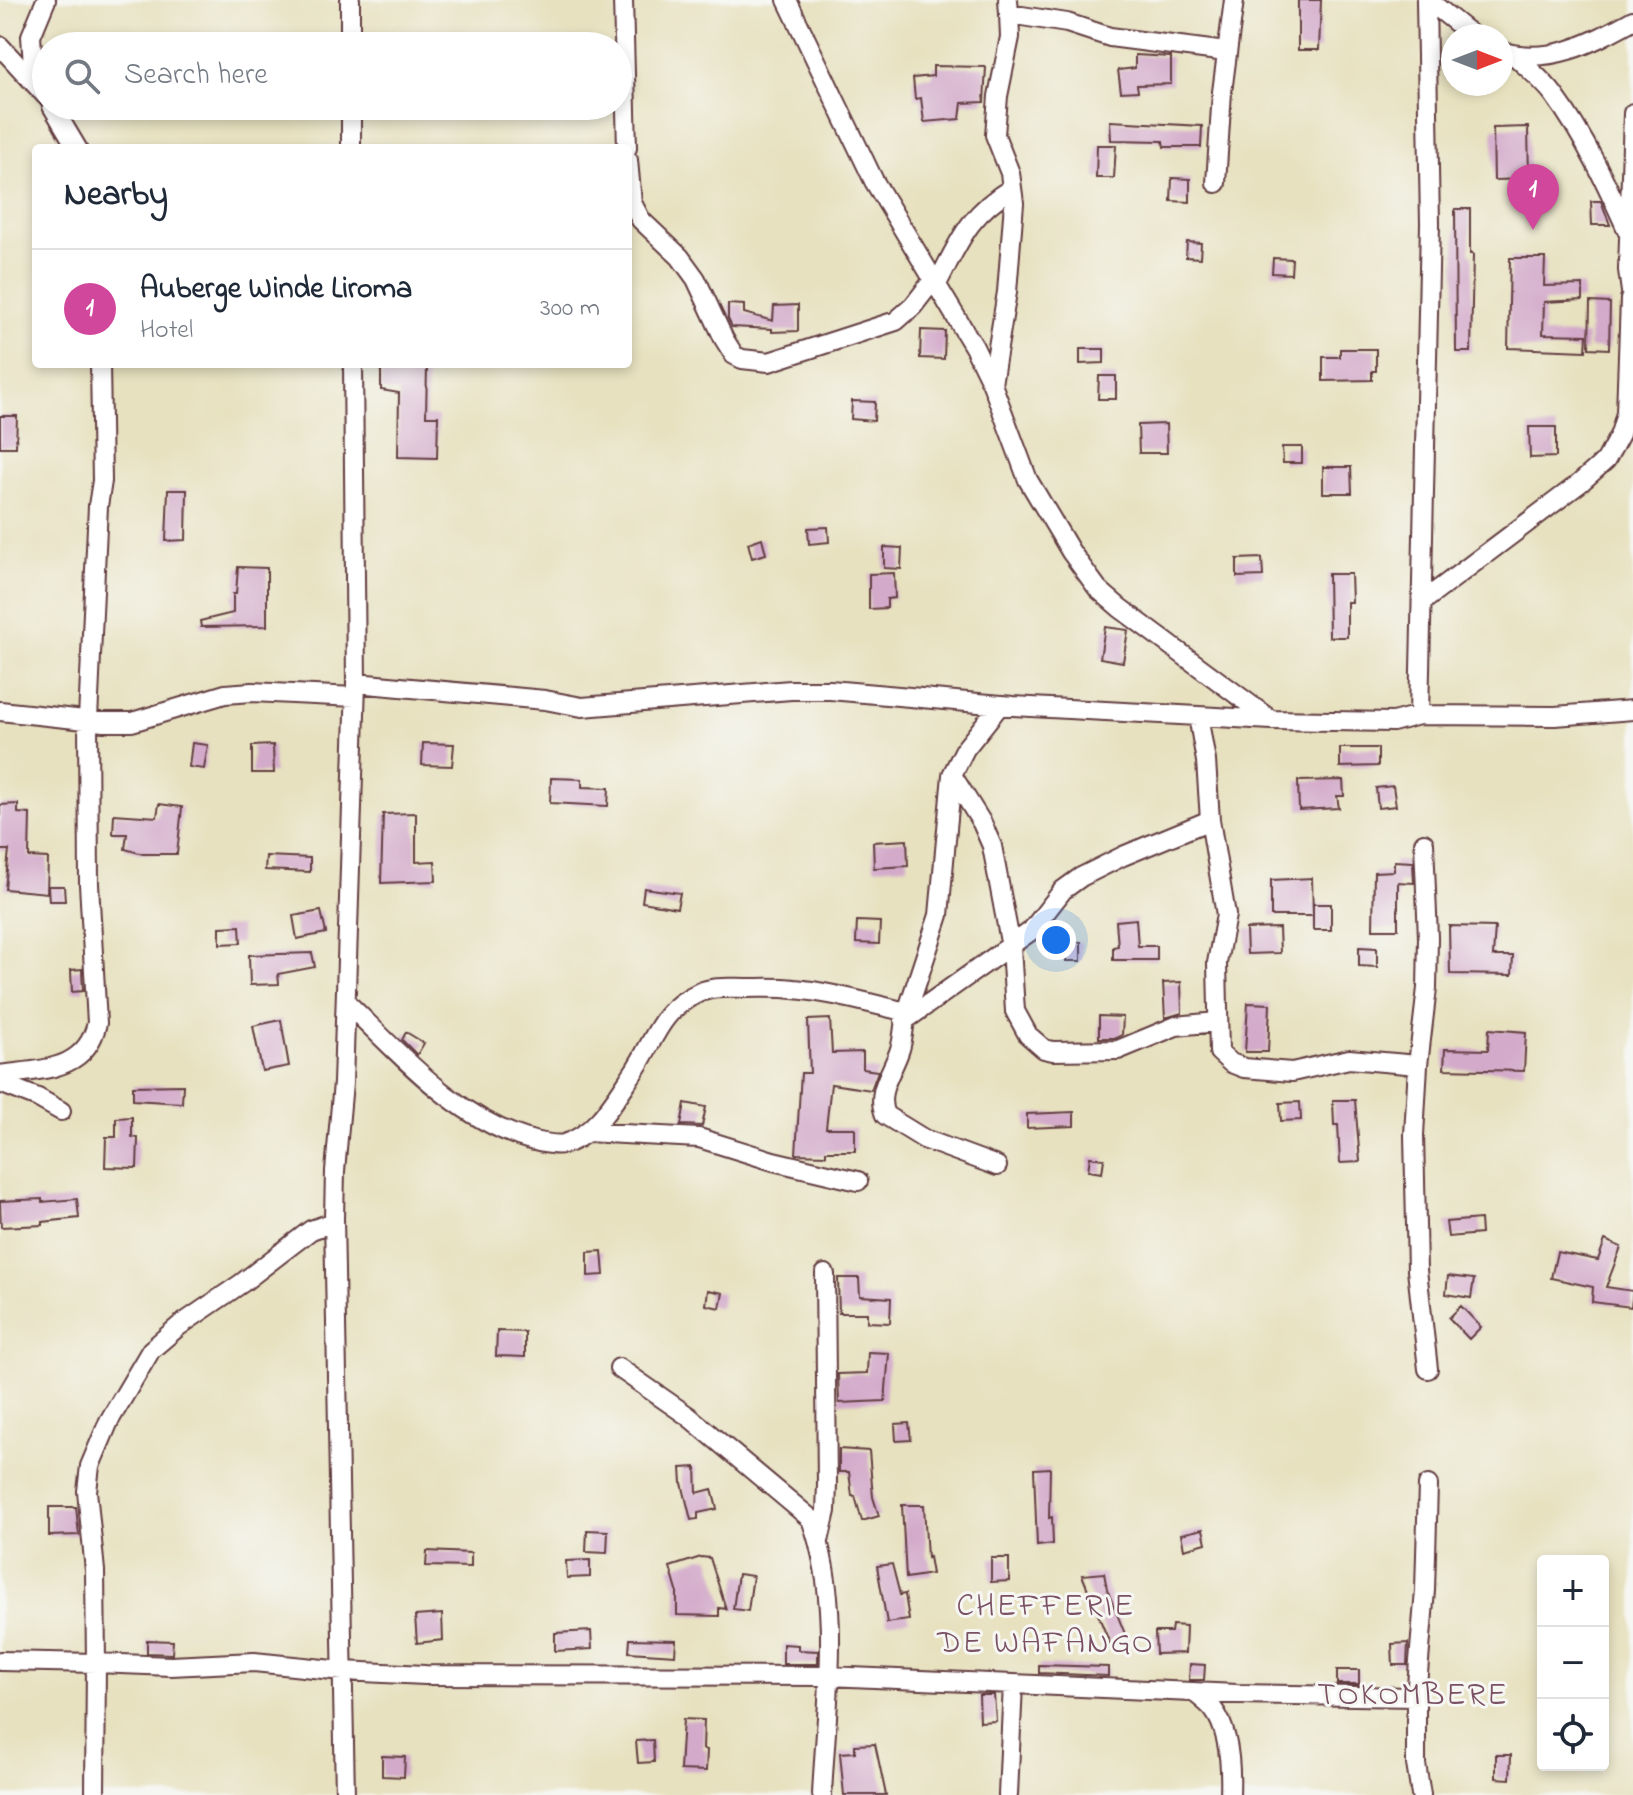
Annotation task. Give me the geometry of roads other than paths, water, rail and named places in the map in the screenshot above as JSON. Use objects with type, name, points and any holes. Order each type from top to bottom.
[{"type":"street","points":[[33,32],[46,0]]},
{"type":"street","points":[[350,0],[350,32]]},
{"type":"street","points":[[623,0],[624,32]]},
{"type":"street","points":[[787,0],[874,181],[967,334],[992,384],[1028,480],[1071,552],[1098,589],[1120,608],[1272,720]]},
{"type":"street","points":[[1216,183],[1226,52],[1234,0]]},
{"type":"street","points":[[1427,0],[1458,24]]},
{"type":"street","points":[[1419,715],[1430,224],[1427,0]]},
{"type":"street","points":[[992,384],[1007,292],[1012,188],[1010,173],[995,135],[999,88],[1010,37],[1008,7],[1110,37],[1226,52]]},
{"type":"street","points":[[1513,54],[1543,57],[1570,51],[1633,20]]},
{"type":"street","points":[[0,46],[32,78]]},
{"type":"street","points":[[1513,58],[1552,92],[1612,197],[1629,234]]},
{"type":"street","points":[[1422,602],[1580,483],[1606,460],[1620,434],[1626,413],[1632,303],[1629,234],[1633,113]]},
{"type":"street","points":[[60,120],[75,144]]},
{"type":"street","points":[[351,120],[351,144]]},
{"type":"street","points":[[626,120],[627,144]]},
{"type":"street","points":[[632,203],[641,220],[680,257],[696,279],[734,355],[769,362],[896,321],[935,282],[973,219],[988,202],[1012,188]]},
{"type":"street","points":[[0,1075],[71,1062],[94,1037],[97,1023],[89,884],[88,719],[98,506],[102,481],[100,368]]},
{"type":"street","points":[[345,1795],[334,1220],[343,1083],[355,690],[353,368]]},
{"type":"street","points":[[0,711],[132,722],[225,694],[355,690],[545,700],[582,707],[791,690],[830,690],[1000,705],[1272,720],[1393,722],[1419,715],[1555,716],[1633,710]]},
{"type":"street","points":[[997,1166],[924,1139],[885,1115],[881,1101],[900,1049],[906,1016],[939,915],[952,775],[965,749],[1000,705]]},
{"type":"street","points":[[1198,716],[1206,761],[1210,820],[1226,915],[1217,963],[1219,1052],[1231,1063],[1244,1068],[1292,1072],[1349,1059],[1418,1065]]},
{"type":"street","points":[[952,775],[982,823],[992,846],[1011,947],[1015,1011],[1028,1035],[1044,1049],[1091,1052],[1118,1050],[1183,1024],[1217,1022]]},
{"type":"street","points":[[346,1002],[449,1096],[511,1134],[561,1145],[586,1132],[617,1097],[642,1060],[664,1017],[675,1007],[710,989],[796,989],[906,1016],[1011,947],[1031,931],[1063,890],[1081,877],[1210,820]]},
{"type":"street","points":[[1424,843],[1428,963],[1414,1135],[1417,1270],[1428,1369]]},
{"type":"street","points":[[0,1083],[61,1111]]},
{"type":"street","points":[[586,1132],[677,1134],[858,1181]]},
{"type":"street","points":[[95,1795],[95,1571],[87,1491],[90,1466],[109,1421],[151,1350],[311,1230],[334,1220]]},
{"type":"street","points":[[819,1541],[826,1511],[827,1485],[825,1274]]},
{"type":"street","points":[[619,1368],[688,1416],[811,1519],[819,1541],[830,1608],[822,1795]]},
{"type":"street","points":[[1421,1795],[1416,1764],[1416,1697],[1425,1590],[1428,1485]]},
{"type":"street","points":[[0,1661],[171,1666],[254,1662],[425,1675],[828,1676],[1194,1692],[1416,1697]]},
{"type":"street","points":[[1008,1795],[1013,1684]]},
{"type":"street","points":[[1194,1692],[1210,1705],[1220,1720],[1231,1775],[1230,1795]]},
{"type":"place","name":"Auberge Winde Liroma","points":[[1533,230]]},
{"type":"district","name":"CHEFFERIE DE WAFANGO","points":[[1046,1626]]},
{"type":"district","name":"TOKOMBERE","points":[[1413,1696]]}]
